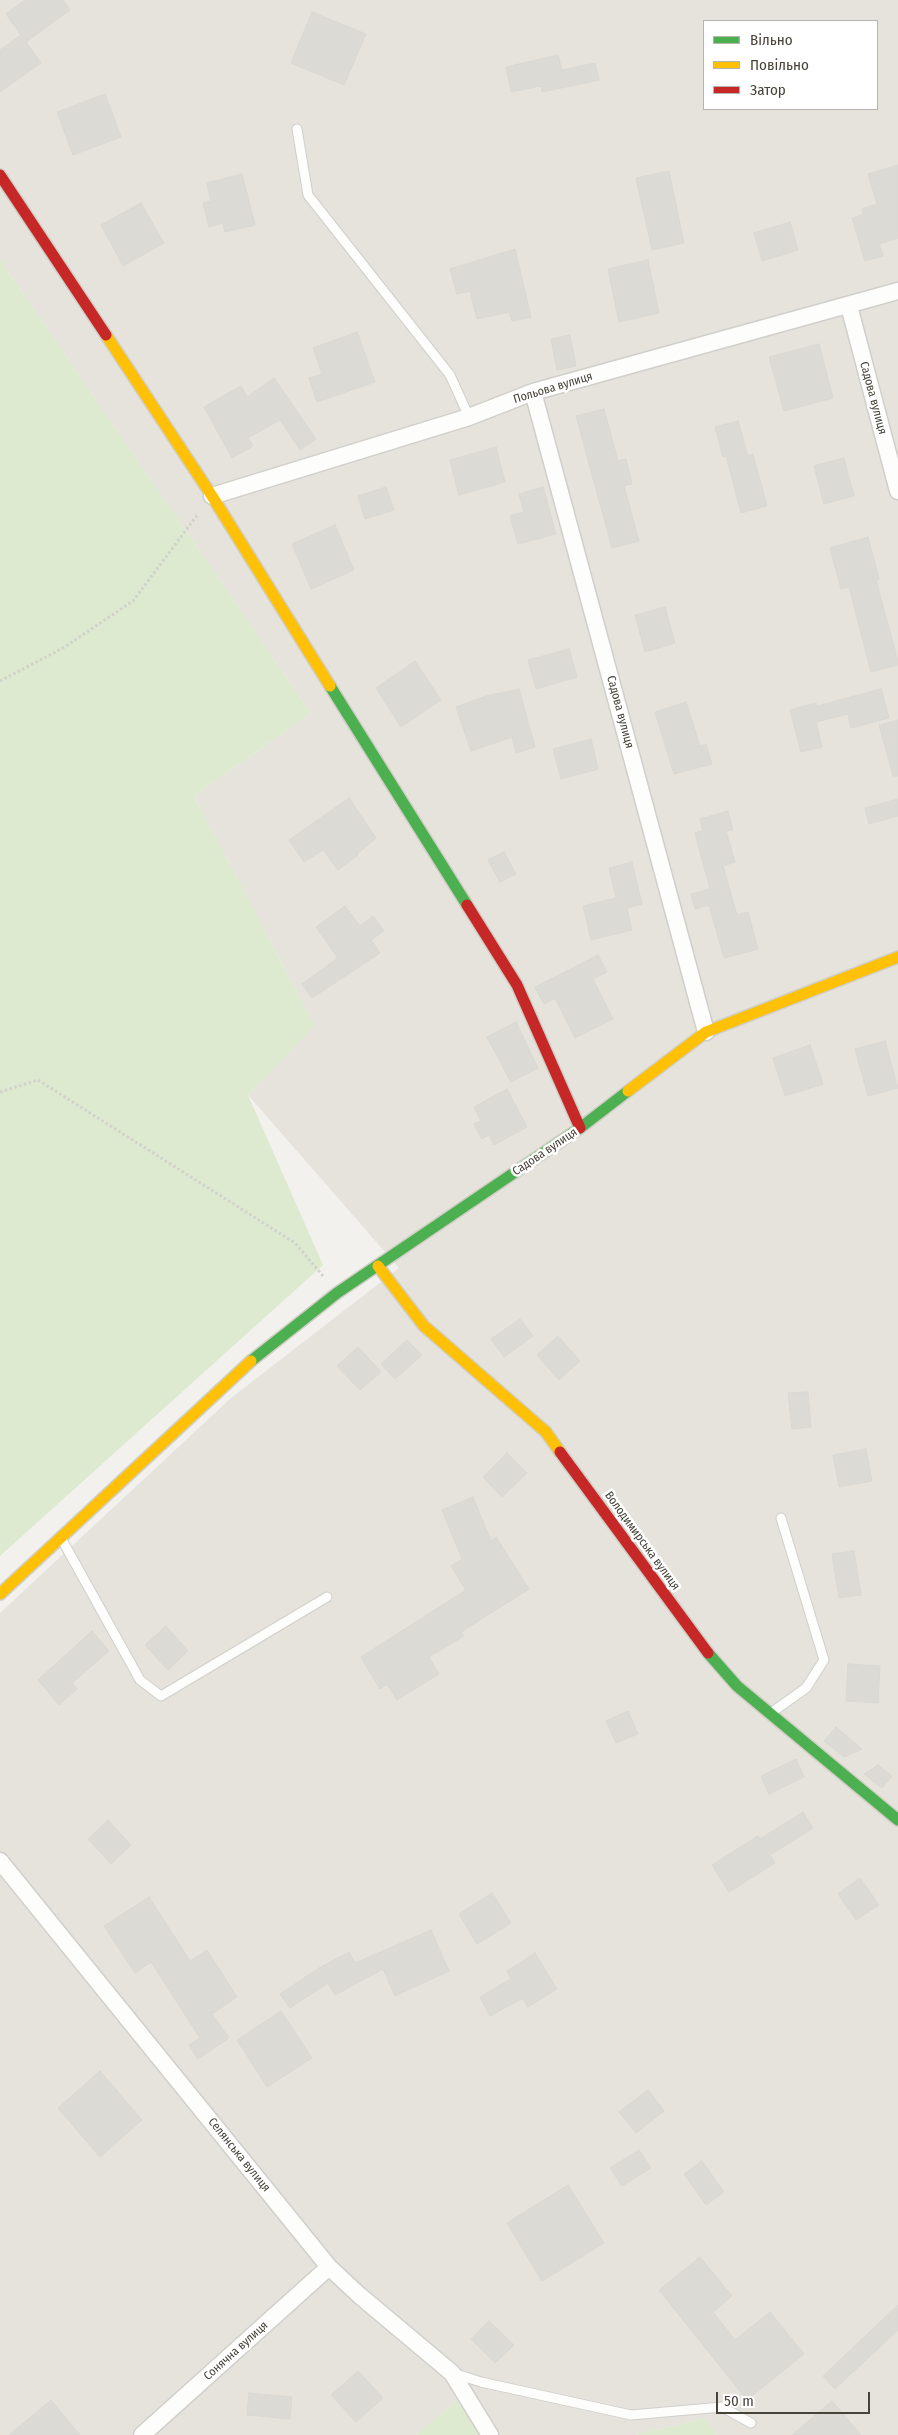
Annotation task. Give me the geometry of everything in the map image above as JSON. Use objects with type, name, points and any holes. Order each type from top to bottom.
[{"type":"street","points":[[0,175],[212,496],[517,985],[580,1128]]},
{"type":"street","name":"Польова вулиця","points":[[212,496],[469,417],[533,392],[898,291]]},
{"type":"street","name":"Садова вулиця","points":[[848,306],[898,491]]},
{"type":"street","name":"Садова вулиця","points":[[533,392],[706,1032]]},
{"type":"street","name":"Садова вулиця","points":[[0,1594],[243,1367],[337,1293],[580,1128],[706,1032],[802,992],[898,957]]},
{"type":"street","name":"Володимирська вулиця","points":[[378,1266],[424,1326],[546,1432],[698,1641],[736,1686],[898,1820]]},
{"type":"street","name":"Селянська вулиця","points":[[0,1861],[330,2267],[359,2295],[452,2373],[490,2435]]},
{"type":"street","name":"Сонячна вулиця","points":[[142,2435],[330,2267]]},
{"type":"lane","points":[[297,129],[308,196],[450,375],[469,417]]},
{"type":"lane","points":[[769,1714],[806,1688],[824,1660],[780,1518]]},
{"type":"lane","points":[[61,1538],[140,1680],[162,1696],[327,1597]]},
{"type":"lane","points":[[452,2373],[482,2382],[631,2415],[722,2407],[752,2423]]},
{"type":"path","points":[[0,682],[63,648],[133,601],[212,496]]},
{"type":"path","points":[[0,1092],[38,1080],[295,1243],[337,1293]]},
{"type":"shaded area","points":[[0,0],[898,0],[898,2435],[717,2435],[706,2418],[635,2435],[491,2435],[462,2396],[416,2435],[0,2435],[0,1613],[231,1398],[399,1268],[248,1095],[315,1026],[194,796],[311,713],[0,260]]},
{"type":"green space","points":[[0,260],[311,713],[194,796],[315,1026],[248,1095],[323,1265],[0,1556]]},
{"type":"green space","points":[[462,2396],[491,2435],[416,2435]]},
{"type":"green space","points":[[706,2418],[717,2435],[635,2435]]},
{"type":"building","points":[[25,0],[63,0],[70,10],[26,42],[41,63],[0,92],[0,50],[21,35],[6,14]]},
{"type":"building","points":[[312,12],[366,34],[344,85],[291,63]]},
{"type":"building","points":[[558,55],[562,70],[595,63],[599,80],[542,92],[541,86],[511,92],[506,67]]},
{"type":"building","points":[[105,94],[121,137],[73,155],[57,112]]},
{"type":"building","points":[[898,165],[898,238],[879,244],[883,256],[865,261],[852,218],[864,214],[862,209],[877,204],[868,174]]},
{"type":"building","points":[[669,171],[684,243],[652,250],[636,178]]},
{"type":"building","points":[[242,174],[255,225],[225,232],[223,223],[209,227],[203,203],[211,201],[207,183]]},
{"type":"building","points":[[141,203],[164,243],[123,266],[101,225]]},
{"type":"building","points":[[790,222],[798,250],[762,261],[754,233]]},
{"type":"building","points":[[515,249],[531,317],[512,321],[509,312],[477,319],[470,291],[457,294],[450,269]]},
{"type":"building","points":[[648,260],[659,313],[619,322],[608,269]]},
{"type":"building","points":[[357,332],[375,382],[317,402],[309,378],[322,374],[313,348]]},
{"type":"building","points":[[570,335],[576,366],[557,370],[551,339]]},
{"type":"building","points":[[819,344],[833,398],[784,411],[769,357]]},
{"type":"building","points":[[274,378],[316,439],[300,450],[280,420],[248,438],[253,446],[232,458],[204,407],[241,386],[247,397]]},
{"type":"building","points":[[604,409],[618,461],[626,459],[632,484],[624,486],[639,541],[612,548],[576,416]]},
{"type":"building","points":[[738,421],[748,456],[753,454],[767,506],[741,513],[726,456],[723,457],[715,427]]},
{"type":"building","points":[[496,447],[505,482],[459,495],[450,460]]},
{"type":"building","points":[[844,458],[854,496],[824,504],[814,466]]},
{"type":"building","points":[[386,487],[394,510],[365,519],[358,496]]},
{"type":"building","points":[[543,487],[556,534],[518,544],[510,516],[524,512],[519,494]]},
{"type":"building","points":[[335,525],[354,570],[311,589],[292,544]]},
{"type":"building","points":[[868,537],[879,579],[876,580],[898,661],[898,665],[871,672],[849,587],[841,589],[830,548]]},
{"type":"building","points":[[665,607],[675,643],[645,652],[635,615]]},
{"type":"building","points":[[569,649],[577,677],[536,689],[528,660]]},
{"type":"building","points":[[415,661],[441,700],[401,727],[376,688]]},
{"type":"building","points":[[519,689],[535,747],[516,753],[512,737],[471,751],[456,707],[486,696]]},
{"type":"building","points":[[881,689],[889,718],[851,728],[848,714],[816,722],[822,747],[801,752],[790,710],[816,703],[817,706]]},
{"type":"building","points":[[686,702],[700,746],[706,744],[712,764],[674,774],[655,712]]},
{"type":"building","points":[[898,720],[898,776],[893,776],[879,725]]},
{"type":"building","points":[[591,739],[598,769],[561,779],[553,749]]},
{"type":"building","points":[[349,798],[376,838],[338,870],[323,850],[304,862],[289,840]]},
{"type":"building","points":[[898,799],[898,816],[869,824],[865,808]]},
{"type":"building","points":[[728,811],[733,830],[726,831],[735,862],[723,866],[737,915],[748,912],[758,949],[724,958],[709,905],[695,909],[691,894],[710,889],[695,833],[703,831],[700,819]]},
{"type":"building","points":[[504,852],[516,874],[500,882],[488,860]]},
{"type":"building","points":[[632,862],[642,904],[627,908],[632,930],[591,940],[583,906],[616,898],[609,868]]},
{"type":"building","points":[[345,906],[360,926],[373,916],[384,931],[371,940],[380,953],[312,998],[302,984],[338,958],[316,927]]},
{"type":"building","points":[[598,955],[607,972],[593,979],[613,1019],[575,1038],[555,998],[544,1004],[535,987]]},
{"type":"building","points":[[516,1022],[538,1068],[511,1082],[487,1037]]},
{"type":"building","points":[[885,1041],[898,1088],[868,1096],[855,1049]]},
{"type":"building","points":[[810,1045],[823,1084],[785,1096],[773,1058]]},
{"type":"building","points":[[507,1089],[527,1127],[494,1145],[489,1135],[482,1139],[474,1124],[481,1121],[474,1107]]},
{"type":"building","points":[[520,1319],[533,1336],[504,1357],[491,1339]]},
{"type":"building","points":[[558,1336],[580,1361],[559,1380],[537,1355]]},
{"type":"building","points":[[407,1340],[422,1355],[395,1379],[381,1364]]},
{"type":"building","points":[[358,1347],[381,1372],[360,1390],[337,1366]]},
{"type":"building","points":[[808,1392],[811,1427],[792,1429],[788,1393]]},
{"type":"building","points":[[866,1449],[872,1481],[839,1487],[833,1455]]},
{"type":"building","points":[[507,1453],[527,1473],[502,1497],[483,1477]]},
{"type":"building","points":[[473,1497],[491,1541],[496,1537],[529,1589],[461,1632],[464,1636],[429,1657],[439,1674],[397,1700],[387,1684],[380,1689],[361,1657],[466,1590],[451,1566],[462,1559],[442,1510]]},
{"type":"building","points":[[854,1551],[861,1595],[839,1598],[832,1554]]},
{"type":"building","points":[[166,1626],[188,1651],[168,1670],[145,1645]]},
{"type":"building","points":[[92,1631],[109,1651],[72,1683],[77,1689],[59,1705],[38,1680]]},
{"type":"building","points":[[848,1664],[880,1666],[878,1703],[846,1701]]},
{"type":"building","points":[[628,1711],[638,1734],[616,1743],[606,1721]]},
{"type":"building","points":[[836,1727],[862,1749],[844,1757],[824,1741]]},
{"type":"building","points":[[796,1759],[804,1777],[769,1794],[761,1776]]},
{"type":"building","points":[[878,1765],[892,1776],[882,1788],[864,1774]]},
{"type":"building","points":[[803,1812],[813,1828],[770,1855],[775,1863],[729,1892],[712,1865],[758,1836],[760,1839]]},
{"type":"building","points":[[108,1820],[131,1845],[111,1864],[88,1839]]},
{"type":"building","points":[[860,1878],[879,1905],[856,1920],[838,1894]]},
{"type":"building","points":[[492,1893],[511,1923],[477,1944],[459,1914]]},
{"type":"building","points":[[149,1897],[190,1961],[207,1950],[237,1997],[212,2014],[229,2038],[198,2059],[189,2045],[200,2038],[151,1962],[135,1973],[104,1926]]},
{"type":"building","points":[[431,1930],[449,1971],[395,1996],[383,1969],[335,1995],[328,1983],[290,2008],[280,1994],[319,1968],[349,1952],[355,1963]]},
{"type":"building","points":[[535,1953],[557,1989],[528,2007],[523,1998],[490,2016],[480,1997],[511,1979],[507,1971]]},
{"type":"building","points":[[281,2011],[312,2058],[267,2087],[237,2040]]},
{"type":"building","points":[[100,2071],[142,2120],[100,2157],[58,2108]]},
{"type":"building","points":[[648,2090],[664,2111],[636,2133],[619,2112]]},
{"type":"building","points":[[639,2150],[651,2168],[622,2186],[610,2168]]},
{"type":"building","points":[[702,2161],[724,2192],[706,2205],[684,2174]]},
{"type":"building","points":[[568,2185],[604,2243],[542,2281],[507,2223]]},
{"type":"building","points":[[700,2257],[732,2296],[713,2312],[735,2340],[770,2312],[804,2354],[747,2400],[659,2290]]},
{"type":"building","points":[[898,2305],[898,2330],[835,2389],[823,2376]]},
{"type":"building","points":[[489,2321],[514,2345],[495,2363],[471,2339]]},
{"type":"building","points":[[358,2371],[383,2398],[356,2422],[331,2395]]},
{"type":"building","points":[[249,2393],[292,2397],[290,2419],[247,2415]]},
{"type":"building","points":[[51,2400],[80,2435],[9,2435]]},
{"type":"building","points":[[832,2401],[861,2435],[792,2435]]},
{"type":"traffic: fast","points":[[330,686],[467,905]]},
{"type":"traffic: fast","points":[[251,1361],[337,1293],[580,1128],[628,1091]]},
{"type":"traffic: fast","points":[[708,1653],[737,1686],[898,1820]]},
{"type":"traffic: slow","points":[[106,335],[212,496],[330,686]]},
{"type":"traffic: slow","points":[[628,1091],[706,1032],[898,957]]},
{"type":"traffic: slow","points":[[378,1266],[424,1326],[546,1432],[560,1452]]},
{"type":"traffic: slow","points":[[0,1594],[251,1361]]},
{"type":"traffic: jam","points":[[0,175],[106,335]]},
{"type":"traffic: jam","points":[[467,905],[517,985],[580,1128]]},
{"type":"traffic: jam","points":[[560,1452],[708,1653]]}]
